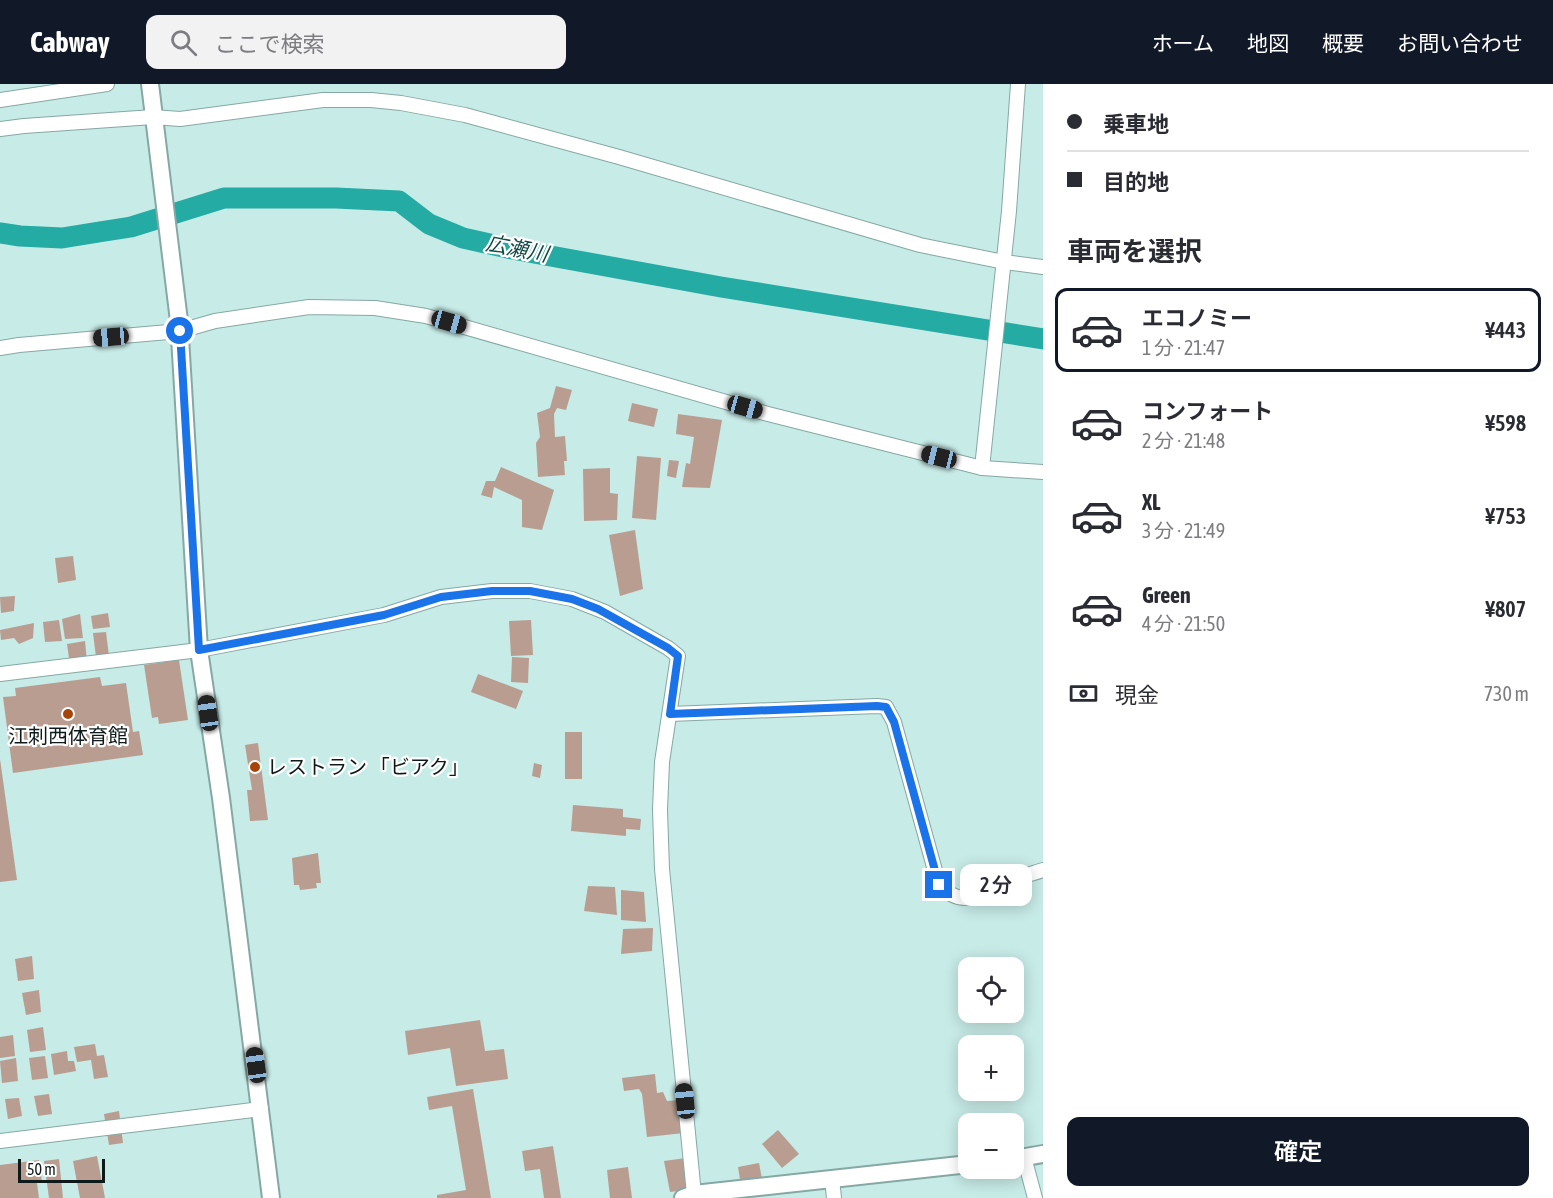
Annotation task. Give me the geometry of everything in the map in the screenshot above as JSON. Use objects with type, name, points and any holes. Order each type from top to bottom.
[{"type":"street","points":[[0,100],[108,84]]},
{"type":"street","points":[[150,84],[179,326],[199,650],[221,798],[271,1198]]},
{"type":"street","points":[[982,468],[1009,212],[1018,84]]},
{"type":"street","points":[[0,129],[180,119],[323,100],[370,100],[401,104],[488,121],[920,245],[1004,262],[1043,267]]},
{"type":"street","points":[[0,348],[309,307],[375,308],[426,316],[768,414],[982,468],[1043,472]]},
{"type":"street","points":[[0,674],[199,650],[384,615],[441,597],[492,591],[530,591],[572,599],[598,609],[668,648],[678,656],[662,762],[660,810],[662,869],[689,1196],[958,1165]]},
{"type":"street","points":[[670,714],[886,707],[894,722],[939,885],[950,895],[970,899],[999,885],[1043,870]]},
{"type":"street","points":[[0,1141],[261,1109]]},
{"type":"street","points":[[1024,1157],[1043,1154]]},
{"type":"street","points":[[1024,1170],[1035,1198]]},
{"type":"street","points":[[832,1179],[834,1198]]},
{"type":"building","points":[[556,386],[572,390],[566,410],[557,408],[554,414],[555,437],[565,436],[567,461],[564,461],[565,475],[538,477],[536,443],[540,437],[537,413],[550,408]]},
{"type":"building","points":[[632,403],[658,409],[654,427],[628,421]]},
{"type":"building","points":[[678,414],[722,420],[710,488],[682,487],[686,463],[690,464],[694,437],[676,434]]},
{"type":"building","points":[[637,456],[661,458],[656,520],[632,518]]},
{"type":"building","points":[[669,460],[679,461],[676,478],[667,476]]},
{"type":"building","points":[[501,467],[554,490],[542,530],[522,527],[522,500],[494,487],[492,498],[481,495],[486,481],[495,481]]},
{"type":"building","points":[[610,468],[610,493],[618,494],[617,520],[584,521],[583,469]]},
{"type":"building","points":[[635,530],[643,589],[620,596],[609,535]]},
{"type":"building","points":[[73,556],[76,580],[58,583],[55,558]]},
{"type":"building","points":[[15,596],[14,611],[1,613],[0,597]]},
{"type":"building","points":[[108,613],[110,627],[93,629],[91,616]]},
{"type":"building","points":[[80,614],[83,638],[65,639],[62,619]]},
{"type":"building","points":[[59,620],[62,641],[45,642],[43,622]]},
{"type":"building","points":[[531,620],[533,655],[511,656],[509,621]]},
{"type":"building","points":[[34,623],[33,638],[19,644],[14,638],[1,640],[0,630]]},
{"type":"building","points":[[106,632],[109,656],[96,657],[93,633]]},
{"type":"building","points":[[85,641],[87,662],[70,665],[67,644]]},
{"type":"building","points":[[512,657],[529,658],[528,683],[511,682]]},
{"type":"building","points":[[179,660],[188,720],[159,724],[158,717],[152,718],[144,665]]},
{"type":"building","points":[[478,674],[523,691],[516,709],[471,692]]},
{"type":"building","name":"江刺西体育館","points":[[100,677],[102,686],[126,683],[133,732],[139,731],[143,755],[13,773],[3,697],[16,696],[15,688]]},
{"type":"building","points":[[565,732],[582,732],[582,779],[565,779]]},
{"type":"building","name":"レストラン 「ビアク」","points":[[258,743],[268,820],[250,821],[247,790],[252,790],[245,745]]},
{"type":"building","points":[[0,759],[17,880],[0,882]]},
{"type":"building","points":[[534,763],[542,765],[540,778],[532,776]]},
{"type":"building","points":[[573,805],[623,809],[623,817],[641,819],[640,830],[626,829],[626,836],[571,831]]},
{"type":"building","points":[[318,853],[321,883],[316,883],[317,888],[300,890],[299,885],[294,885],[292,858]]},
{"type":"building","points":[[588,886],[615,887],[617,915],[584,911]]},
{"type":"building","points":[[621,890],[644,892],[646,922],[621,920]]},
{"type":"building","points":[[653,928],[652,951],[621,954],[623,929]]},
{"type":"building","points":[[32,956],[34,979],[18,981],[15,959]]},
{"type":"building","points":[[39,990],[41,1012],[26,1015],[22,993]]},
{"type":"building","points":[[480,1020],[485,1051],[504,1049],[508,1079],[456,1086],[450,1048],[408,1055],[405,1031]]},
{"type":"building","points":[[43,1027],[46,1050],[30,1052],[27,1030]]},
{"type":"building","points":[[13,1035],[15,1056],[0,1058],[0,1037]]},
{"type":"building","points":[[95,1044],[97,1056],[104,1055],[108,1077],[94,1079],[91,1060],[77,1062],[74,1047]]},
{"type":"building","points":[[67,1051],[68,1061],[74,1061],[76,1071],[54,1075],[51,1054]]},
{"type":"building","points":[[45,1056],[48,1078],[32,1080],[29,1058]]},
{"type":"building","points":[[16,1058],[18,1081],[2,1083],[0,1061]]},
{"type":"building","points":[[655,1074],[657,1093],[663,1092],[667,1101],[681,1100],[684,1133],[647,1137],[642,1094],[639,1089],[624,1091],[622,1078]]},
{"type":"building","points":[[473,1089],[491,1198],[437,1198],[437,1195],[466,1190],[452,1106],[429,1110],[427,1097]]},
{"type":"building","points":[[49,1094],[52,1114],[38,1116],[34,1096]]},
{"type":"building","points":[[19,1098],[22,1116],[8,1119],[5,1099]]},
{"type":"building","points":[[119,1111],[123,1143],[109,1145],[104,1114]]},
{"type":"building","points":[[778,1130],[799,1154],[782,1168],[762,1144]]},
{"type":"building","points":[[553,1146],[561,1198],[544,1198],[540,1169],[525,1171],[522,1151]]},
{"type":"building","points":[[97,1156],[105,1198],[80,1198],[73,1161]]},
{"type":"building","points":[[686,1158],[691,1189],[670,1192],[664,1161]]},
{"type":"building","points":[[59,1159],[63,1198],[49,1198],[44,1161]]},
{"type":"building","points":[[39,1160],[42,1182],[37,1183],[39,1198],[0,1198],[0,1165]]},
{"type":"building","points":[[759,1163],[765,1195],[743,1198],[738,1167]]},
{"type":"building","points":[[628,1167],[632,1198],[610,1198],[607,1170]]},
{"type":"waterway","name":"広瀬川","points":[[0,233],[62,238],[131,227],[224,198],[336,198],[399,201],[429,224],[463,238],[512,249],[721,287],[1043,339]]},
{"type":"place","name":"江刺西体育館","points":[[68,714]]},
{"type":"place","name":"レストラン 「ビアク」","points":[[255,767]]},
{"type":"route","points":[[180,331],[199,650],[384,615],[441,597],[492,591],[530,591],[572,599],[598,609],[668,648],[678,656],[670,714],[886,707],[894,722],[939,885]]}]
